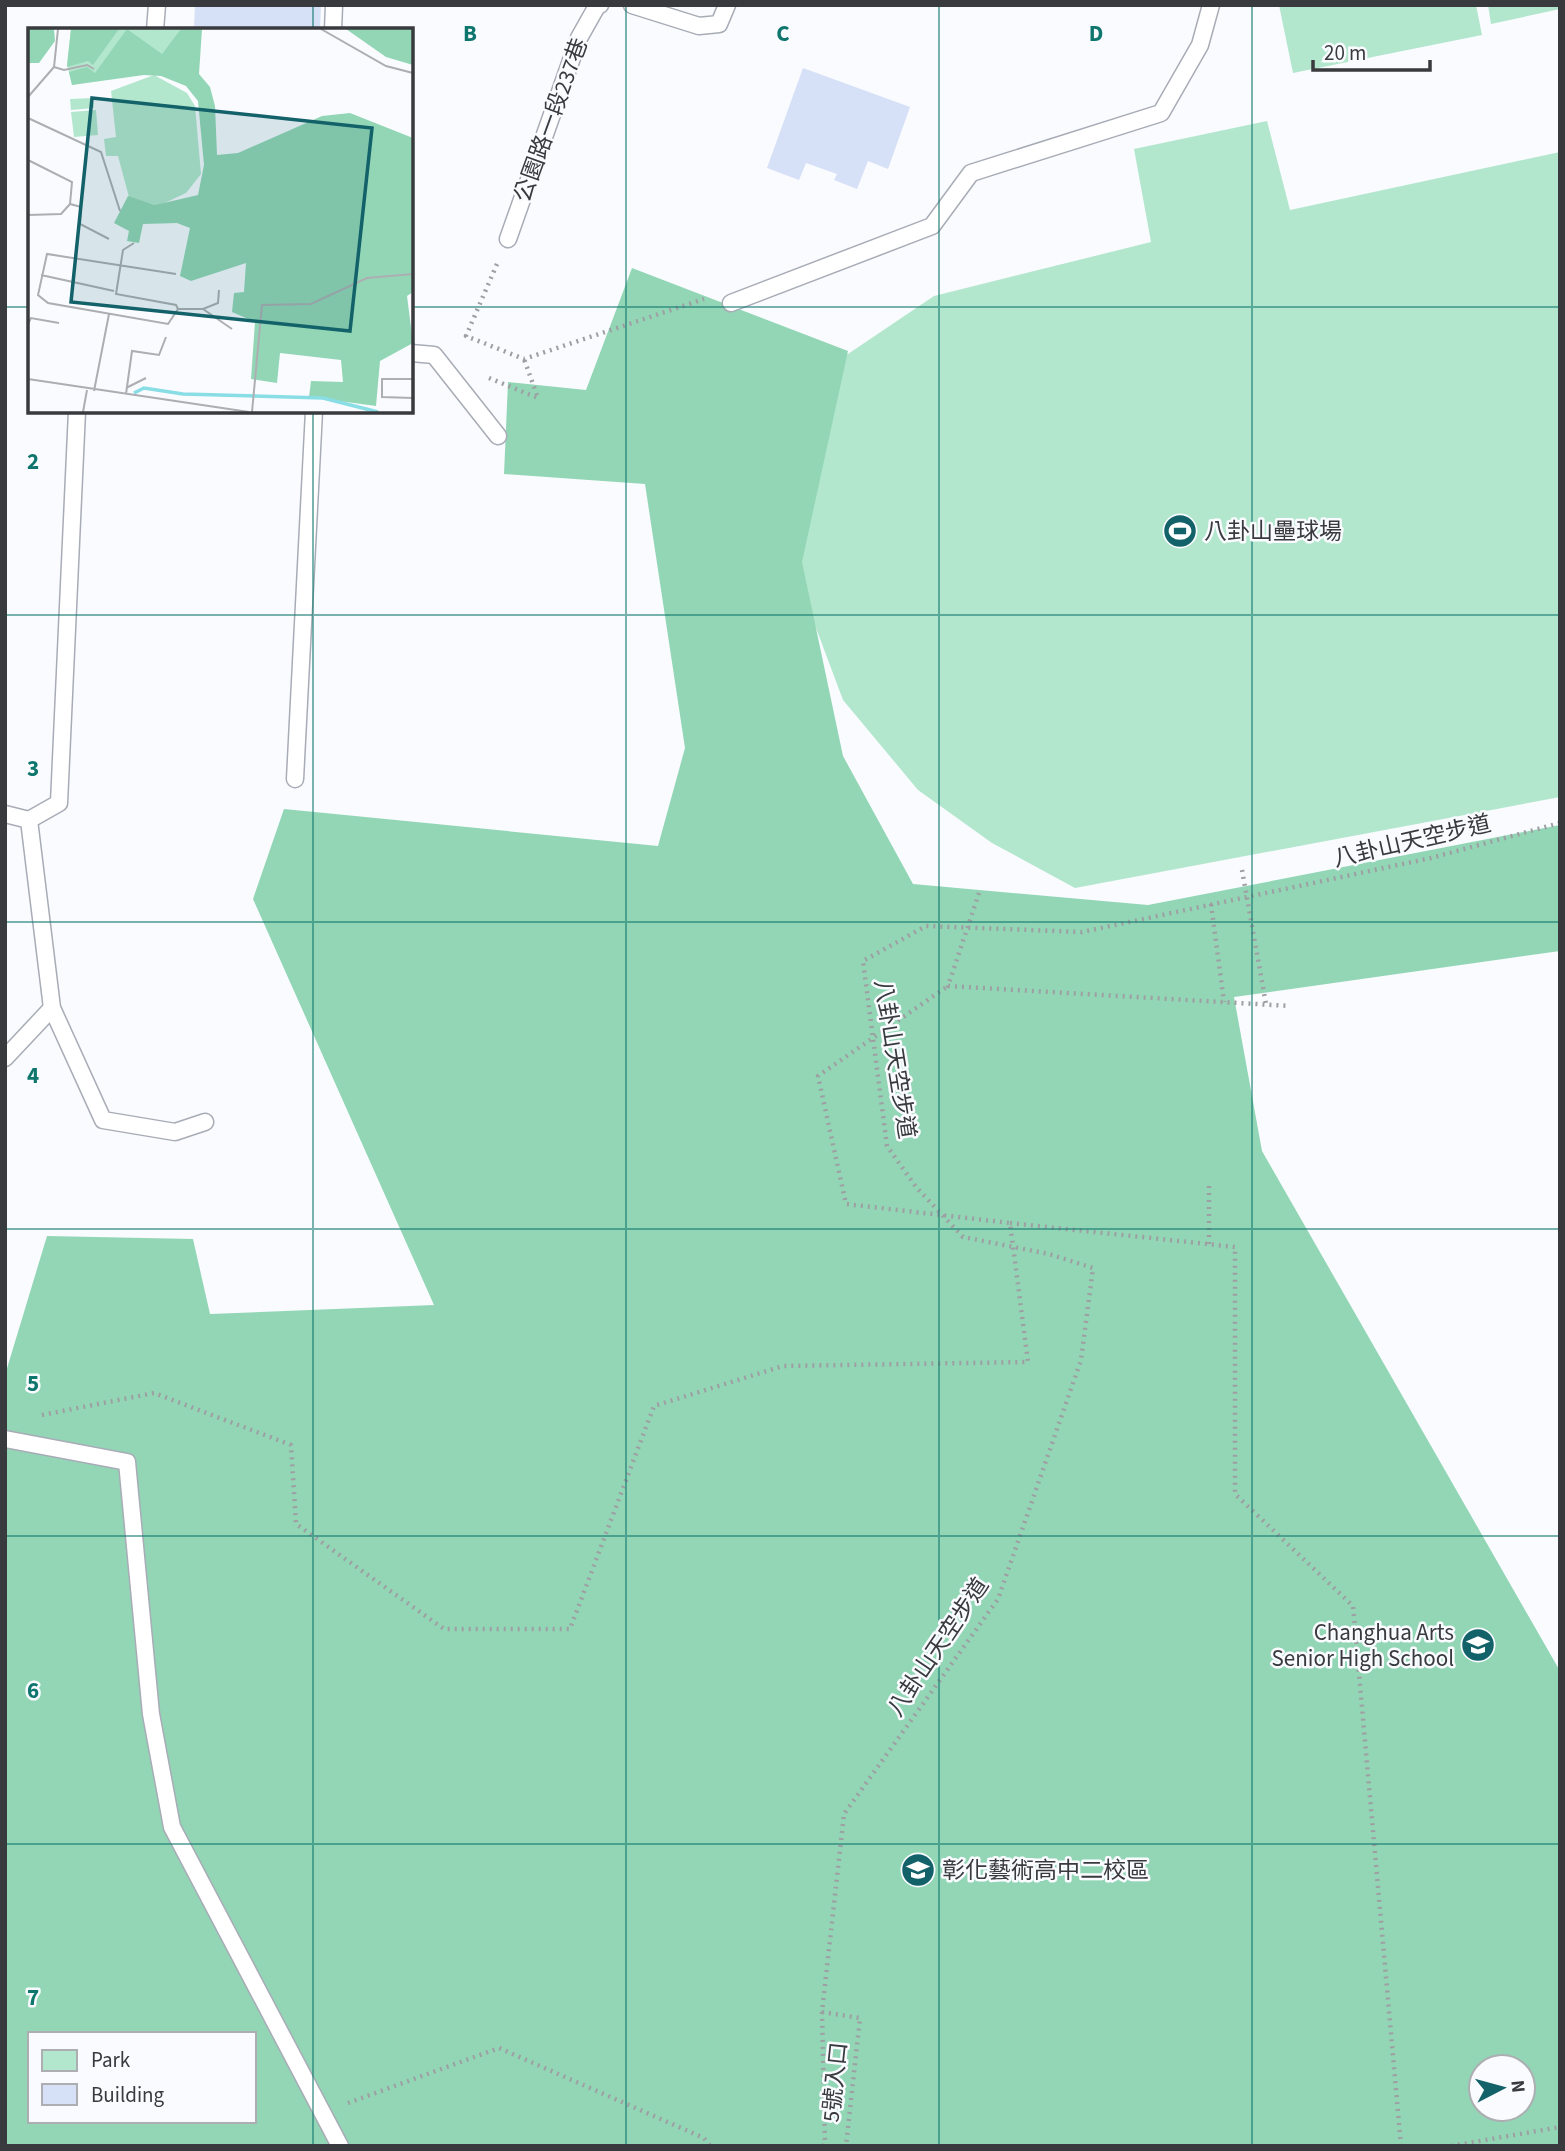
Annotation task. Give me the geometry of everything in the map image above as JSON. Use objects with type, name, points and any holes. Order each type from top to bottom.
[{"type":"lane","points":[[155,28],[157,5]]},
{"type":"lane","points":[[332,28],[334,5]]},
{"type":"lane","name":"公園路一段237巷","points":[[508,239],[579,38],[600,5]]},
{"type":"lane","points":[[632,5],[699,26],[719,24],[727,5]]},
{"type":"lane","points":[[732,303],[932,226],[971,173],[1161,113],[1200,45],[1211,5]]},
{"type":"lane","points":[[413,353],[434,355],[498,436]]},
{"type":"lane","points":[[5,814],[29,820],[59,803],[77,413]]},
{"type":"lane","points":[[295,779],[314,413]]},
{"type":"lane","points":[[29,820],[52,1009],[103,1120],[175,1132],[205,1122]]},
{"type":"lane","points":[[5,1058],[52,1009]]},
{"type":"lane","points":[[5,1439],[127,1462],[151,1714],[172,1828],[340,2146]]},
{"type":"path","points":[[508,239],[466,336],[524,359],[716,296]]},
{"type":"path","points":[[480,374],[538,398],[524,359]]},
{"type":"path","name":"八卦山天空步道","points":[[823,2146],[822,2012],[844,1814],[998,1599],[1081,1360],[1093,1268],[1049,1254],[963,1237],[916,1187],[887,1146],[863,961],[926,926],[1082,932],[1431,858],[1560,823]]},
{"type":"path","points":[[1242,870],[1266,1004]]},
{"type":"path","points":[[979,893],[948,986],[818,1076],[846,1204],[1235,1247],[1235,1494],[1353,1606],[1401,2146]]},
{"type":"path","points":[[1211,904],[1224,1002]]},
{"type":"path","points":[[948,986],[1290,1006]]},
{"type":"path","points":[[1209,1186],[1209,1244]]},
{"type":"path","points":[[33,1444],[30,1418],[154,1393],[291,1445],[296,1524],[444,1629],[570,1629],[654,1406],[783,1366],[1028,1362],[1010,1223]]},
{"type":"path","name":"5號入口","points":[[822,2012],[860,2018],[846,2146]]},
{"type":"path","points":[[323,2113],[499,2048],[704,2138],[710,2146]]},
{"type":"path","points":[[1451,2146],[1560,2127]]},
{"type":"green space","points":[[1279,5],[1476,5],[1482,35],[1293,73]]},
{"type":"green space","points":[[1488,5],[1560,5],[1560,9],[1491,24]]},
{"type":"green space","name":"八卦山壘球場","points":[[1267,121],[1290,210],[1560,152],[1560,797],[1075,888],[992,843],[918,790],[843,700],[801,588],[798,474],[845,356],[934,296],[1151,242],[1134,149]]},
{"type":"green space","points":[[632,268],[848,351],[802,562],[843,756],[913,884],[1148,905],[1560,825],[1560,951],[1234,997],[1262,1151],[1560,1671],[1560,2146],[5,2146],[5,1375],[47,1236],[193,1239],[210,1314],[434,1305],[253,899],[284,809],[658,846],[685,748],[645,484],[504,474],[508,382],[586,390]]},
{"type":"building","points":[[195,5],[321,5],[320,28],[194,28]]},
{"type":"building","points":[[803,68],[910,107],[888,169],[868,161],[857,189],[834,180],[837,174],[806,163],[799,180],[767,168]]},
{"type":"place","name":"八卦山壘球場","points":[[1180,531]]},
{"type":"place","name":"Changhua Arts Senior High School","points":[[1478,1645]]},
{"type":"place","name":"彰化藝術高中二校區","points":[[918,1870]]}]
